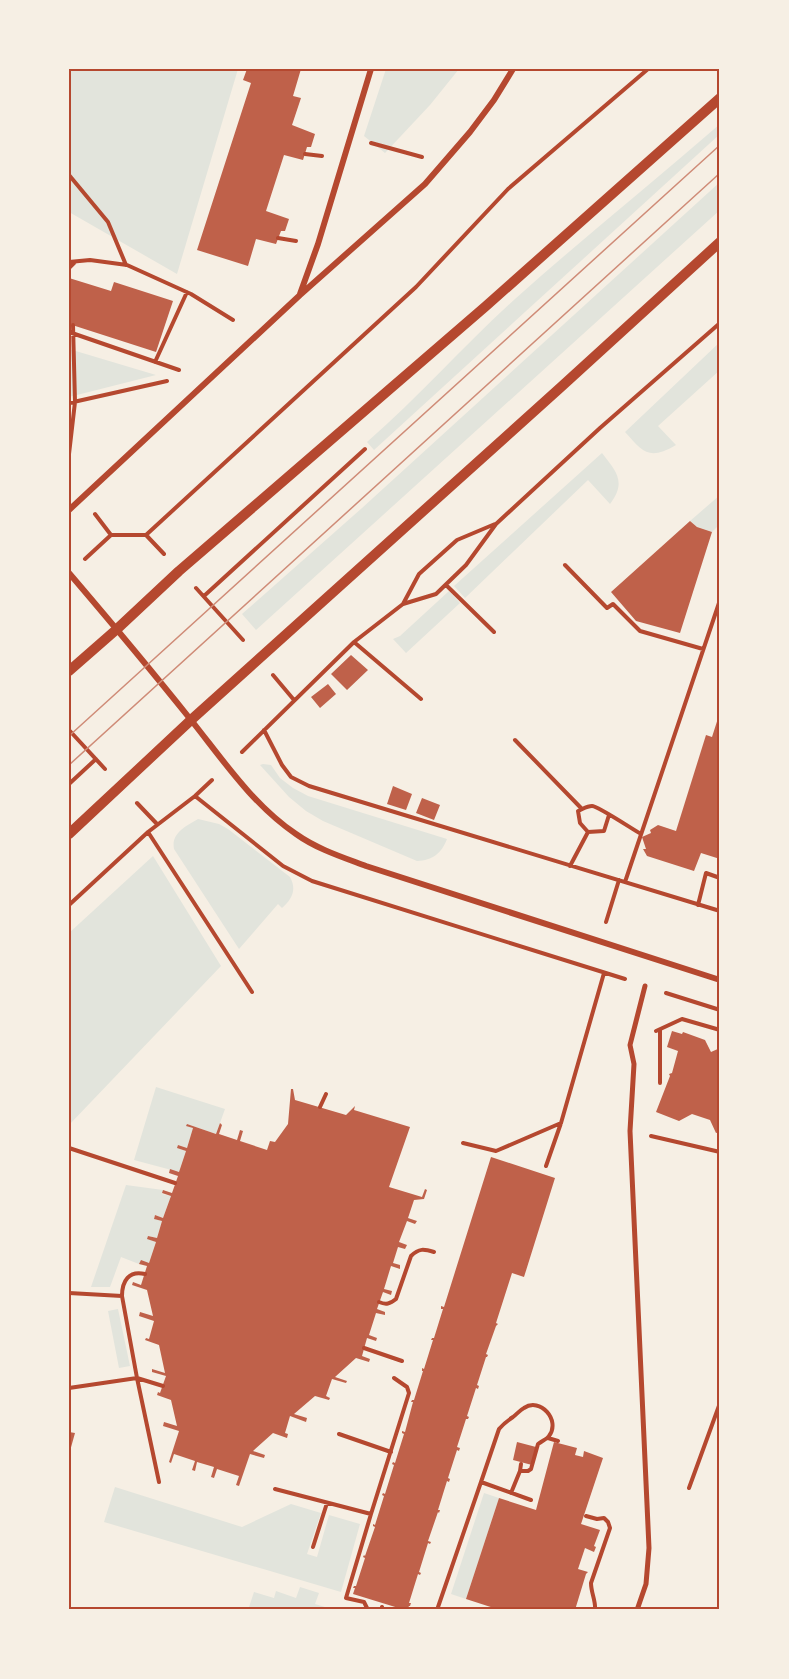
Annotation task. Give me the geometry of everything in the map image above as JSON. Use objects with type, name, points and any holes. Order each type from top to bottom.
[{"type":"street","points":[[300,295],[318,244],[371,69]]},
{"type":"street","points":[[69,510],[300,295],[425,184],[494,100],[513,69]]},
{"type":"street","points":[[69,671],[179,571],[486,306],[720,98]]},
{"type":"street","points":[[69,834],[191,720],[720,242]]},
{"type":"street","points":[[69,573],[258,802],[295,834],[317,847],[376,870],[720,980]]},
{"type":"street","points":[[637,1610],[646,1584],[649,1548],[630,1131],[634,1064],[630,1045],[645,986]]},
{"type":"path","points":[[69,573],[111,535],[146,535],[416,287],[508,189],[648,69]]},
{"type":"path","points":[[351,136],[444,163]]},
{"type":"path","points":[[69,176],[108,222],[127,266]]},
{"type":"path","points":[[69,262],[90,260],[127,266],[187,292],[233,321]]},
{"type":"path","points":[[69,268],[75,261]]},
{"type":"path","points":[[155,362],[187,292]]},
{"type":"path","points":[[248,747],[354,642],[403,604],[436,594],[466,565],[496,524],[600,428],[720,323]]},
{"type":"path","points":[[69,454],[75,402],[71,333],[73,326]]},
{"type":"path","points":[[71,333],[179,370]]},
{"type":"path","points":[[69,404],[167,381]]},
{"type":"path","points":[[204,597],[365,449]]},
{"type":"path","points":[[403,604],[420,573],[457,540],[496,524]]},
{"type":"path","points":[[146,535],[260,659],[294,700]]},
{"type":"path","points":[[565,565],[607,608],[617,600]]},
{"type":"path","points":[[446,585],[494,632]]},
{"type":"path","points":[[606,923],[636,846],[720,600]]},
{"type":"path","points":[[613,604],[640,631],[703,649]]},
{"type":"path","points":[[354,642],[421,699]]},
{"type":"path","points":[[264,730],[282,765],[291,777],[309,786],[720,911]]},
{"type":"path","points":[[515,740],[582,809]]},
{"type":"path","points":[[69,784],[96,759]]},
{"type":"path","points":[[69,905],[156,824],[203,788]]},
{"type":"path","points":[[195,796],[283,866],[312,881],[720,1010]]},
{"type":"path","points":[[588,832],[580,823],[578,811],[589,805],[598,807],[640,834]]},
{"type":"path","points":[[141,808],[156,824]]},
{"type":"path","points":[[588,832],[604,831],[609,815]]},
{"type":"path","points":[[148,832],[252,992]]},
{"type":"path","points":[[570,866],[588,832]]},
{"type":"path","points":[[636,846],[643,842]]},
{"type":"path","points":[[698,904],[706,873],[720,878]]},
{"type":"path","points":[[546,1166],[561,1123],[604,973]]},
{"type":"path","points":[[630,1045],[682,1019],[720,1030]]},
{"type":"path","points":[[660,1030],[660,1083]]},
{"type":"path","points":[[320,1107],[326,1094]]},
{"type":"path","points":[[463,1143],[496,1151],[561,1123]]},
{"type":"path","points":[[630,1131],[720,1152]]},
{"type":"path","points":[[69,1148],[175,1183]]},
{"type":"path","points":[[379,1302],[391,1303],[396,1299],[411,1256],[416,1251],[426,1249],[434,1252]]},
{"type":"path","points":[[145,1274],[138,1272],[126,1279],[122,1287],[122,1296],[159,1482]]},
{"type":"path","points":[[69,1293],[122,1296]]},
{"type":"path","points":[[364,1348],[402,1361]]},
{"type":"path","points":[[69,1388],[137,1378],[163,1386]]},
{"type":"path","points":[[368,1610],[364,1602],[346,1598],[409,1393],[407,1387],[394,1378]]},
{"type":"path","points":[[689,1488],[720,1403]]},
{"type":"path","points":[[437,1610],[500,1429],[504,1422],[525,1407],[534,1405],[543,1408],[549,1414],[553,1421],[552,1430],[548,1438],[538,1444],[531,1469],[520,1471]]},
{"type":"path","points":[[339,1434],[391,1452]]},
{"type":"path","points":[[548,1438],[558,1441]]},
{"type":"path","points":[[511,1493],[521,1464]]},
{"type":"path","points":[[481,1482],[531,1500]]},
{"type":"path","points":[[275,1489],[370,1514]]},
{"type":"path","points":[[313,1547],[327,1503]]},
{"type":"path","points":[[586,1516],[604,1518],[610,1528],[591,1583],[596,1602],[594,1610]]},
{"type":"shaded area","points":[[69,69],[238,69],[177,274],[69,212]]},
{"type":"shaded area","points":[[386,69],[459,69],[430,105],[385,153],[364,136]]},
{"type":"shaded area","points":[[720,124],[720,134],[374,450],[367,442],[515,299]]},
{"type":"shaded area","points":[[720,182],[720,210],[256,630],[242,614],[362,508]]},
{"type":"shaded area","points":[[720,342],[720,370],[658,426],[676,445],[659,453],[642,449],[625,432]]},
{"type":"shaded area","points":[[69,349],[156,375],[69,397]]},
{"type":"shaded area","points":[[602,453],[615,471],[619,483],[610,504],[588,480],[465,598],[454,586]]},
{"type":"shaded area","points":[[720,495],[720,524],[712,532],[697,527],[690,521]]},
{"type":"shaded area","points":[[449,591],[460,603],[406,653],[393,639],[400,636]]},
{"type":"shaded area","points":[[260,765],[271,765],[280,778],[308,796],[447,839],[436,855],[417,861],[323,821],[306,811],[289,797]]},
{"type":"shaded area","points":[[198,819],[219,824],[228,829],[290,877],[292,882],[293,890],[288,901],[282,908],[278,904],[239,949],[174,849],[177,834]]},
{"type":"shaded area","points":[[153,856],[221,966],[69,1125],[69,933]]},
{"type":"shaded area","points":[[156,1087],[225,1109],[216,1134],[187,1124],[193,1128],[187,1148],[178,1145],[178,1148],[186,1151],[179,1172],[134,1160]]},
{"type":"shaded area","points":[[126,1185],[163,1190],[162,1194],[171,1196],[163,1218],[155,1215],[154,1219],[162,1221],[157,1238],[148,1236],[148,1239],[156,1242],[149,1263],[139,1264],[121,1257],[110,1287],[91,1287]]},
{"type":"shaded area","points":[[118,1309],[130,1366],[119,1368],[108,1311]]},
{"type":"shaded area","points":[[115,1487],[242,1527],[291,1504],[321,1513],[307,1554],[317,1557],[329,1515],[360,1524],[341,1592],[104,1522]]},
{"type":"shaded area","points":[[484,1493],[499,1498],[466,1599],[451,1594]]},
{"type":"shaded area","points":[[300,1587],[319,1593],[315,1604],[325,1607],[324,1610],[248,1610],[254,1592],[274,1598],[276,1591],[296,1598]]},
{"type":"building","points":[[247,69],[301,69],[293,96],[301,98],[292,125],[315,134],[311,147],[307,147],[303,160],[284,155],[266,211],[289,219],[285,231],[281,231],[276,244],[256,239],[248,266],[197,250],[251,83],[243,80]]},
{"type":"building","points":[[69,278],[111,291],[114,282],[173,301],[156,352],[69,324]]},
{"type":"building","points":[[690,521],[697,527],[712,532],[680,633],[636,621],[611,592]]},
{"type":"building","points":[[351,655],[368,670],[347,690],[331,674]]},
{"type":"building","points":[[328,684],[336,694],[320,708],[311,697]]},
{"type":"building","points":[[720,712],[720,859],[701,853],[694,871],[647,856],[643,849],[646,849],[642,837],[651,833],[650,830],[658,825],[676,831],[706,735],[712,737]]},
{"type":"building","points":[[393,786],[412,794],[406,810],[387,804]]},
{"type":"building","points":[[422,798],[440,805],[434,820],[416,813]]},
{"type":"building","points":[[672,1031],[682,1034],[683,1032],[705,1040],[711,1052],[720,1048],[720,1132],[716,1133],[710,1120],[692,1114],[679,1121],[656,1112],[669,1074],[672,1073],[678,1051],[667,1047]]},
{"type":"building","points":[[291,1089],[293,1089],[295,1100],[346,1115],[355,1106],[354,1110],[410,1127],[389,1187],[422,1197],[425,1189],[427,1190],[424,1199],[414,1200],[408,1218],[417,1221],[415,1224],[407,1221],[399,1242],[407,1245],[405,1249],[398,1247],[393,1263],[400,1265],[400,1269],[391,1266],[384,1289],[392,1291],[391,1295],[383,1292],[377,1309],[385,1312],[385,1315],[376,1313],[369,1335],[377,1338],[376,1341],[367,1338],[362,1356],[370,1359],[369,1362],[356,1358],[335,1377],[347,1381],[346,1383],[332,1379],[326,1396],[330,1398],[329,1400],[315,1396],[294,1414],[307,1418],[306,1422],[290,1416],[285,1433],[288,1434],[287,1438],[273,1433],[253,1451],[265,1455],[264,1458],[250,1454],[239,1486],[236,1485],[239,1476],[217,1469],[214,1478],[211,1477],[214,1467],[197,1462],[195,1471],[192,1470],[195,1461],[174,1454],[171,1463],[169,1462],[179,1431],[163,1426],[164,1422],[177,1426],[171,1400],[157,1395],[158,1392],[160,1393],[166,1376],[152,1372],[152,1369],[165,1373],[159,1345],[145,1340],[149,1339],[154,1321],[139,1316],[140,1312],[153,1316],[147,1290],[132,1285],[133,1282],[141,1285],[147,1266],[139,1264],[141,1260],[149,1263],[156,1242],[147,1239],[148,1236],[157,1238],[162,1221],[154,1219],[155,1215],[163,1218],[171,1196],[162,1193],[163,1190],[172,1193],[178,1176],[169,1173],[170,1169],[179,1172],[186,1151],[177,1148],[178,1145],[187,1148],[193,1128],[186,1126],[187,1124],[216,1134],[220,1123],[222,1125],[219,1134],[237,1140],[240,1130],[243,1131],[240,1141],[267,1150],[270,1141],[275,1142],[288,1124]]},
{"type":"building","points":[[491,1157],[555,1178],[524,1277],[512,1273],[496,1323],[498,1324],[486,1354],[488,1355],[477,1385],[479,1386],[478,1389],[476,1388],[467,1416],[469,1417],[466,1419],[457,1447],[460,1448],[459,1451],[457,1450],[448,1478],[450,1479],[449,1482],[447,1481],[438,1510],[440,1510],[428,1541],[431,1542],[428,1543],[410,1606],[405,1610],[353,1594],[355,1588],[353,1588],[356,1586],[365,1558],[363,1557],[375,1527],[373,1524],[375,1525],[384,1496],[382,1495],[385,1494],[394,1465],[392,1464],[395,1463],[404,1434],[402,1431],[405,1432],[413,1402],[411,1402],[414,1400],[422,1368],[424,1369],[433,1340],[431,1340],[434,1338],[443,1309],[441,1306],[444,1307]]},
{"type":"building","points":[[69,1432],[75,1433],[70,1451],[69,1451]]},
{"type":"building","points":[[517,1442],[536,1447],[532,1465],[513,1460]]},
{"type":"building","points":[[554,1442],[577,1448],[575,1455],[583,1457],[584,1451],[603,1458],[581,1524],[600,1530],[594,1552],[585,1548],[578,1569],[588,1572],[575,1610],[500,1610],[466,1599],[499,1498],[536,1510]]},
{"type":"tram line","points":[[69,736],[720,145]]},
{"type":"tram line","points":[[69,765],[720,173]]}]
